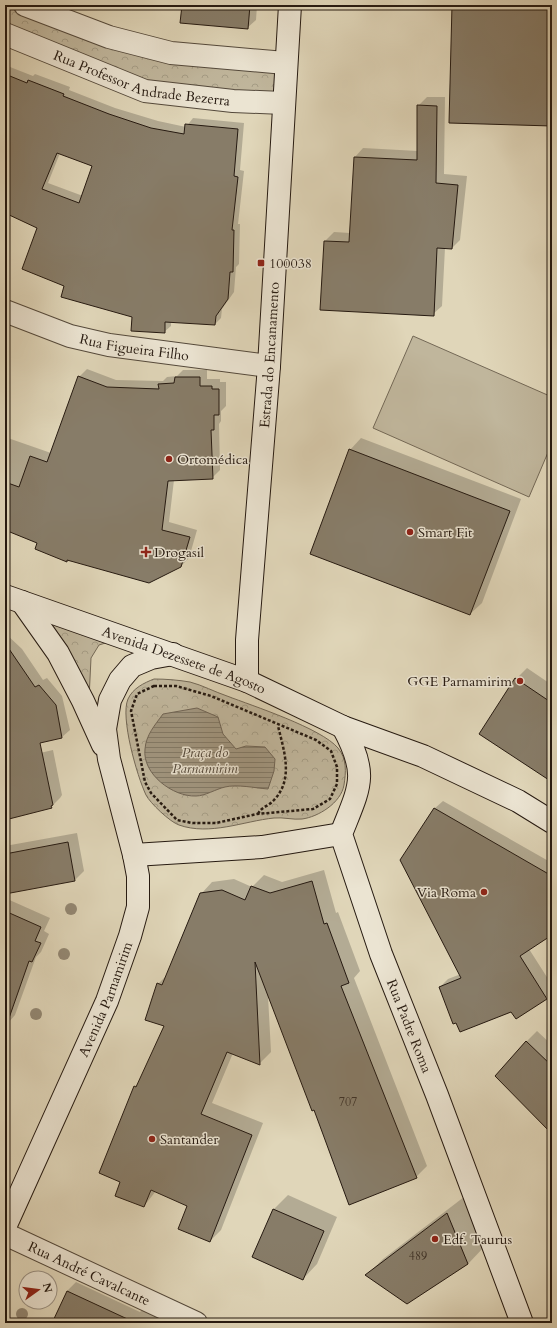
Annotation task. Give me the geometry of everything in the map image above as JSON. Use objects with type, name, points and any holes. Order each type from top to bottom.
[{"type":"main road","points":[[25,5],[109,36],[171,53],[285,63]]},
{"type":"main road","name":"Estrada do Encanamento","points":[[247,681],[247,640],[269,366],[285,63],[290,5]]},
{"type":"main road","name":"Rua Professor Andrade Bezerra","points":[[5,34],[145,91],[233,101],[283,103]]},
{"type":"main road","name":"Rua Figueira Filho","points":[[5,311],[70,336],[109,345],[269,366]]},
{"type":"main road","name":"Avenida Dezessete de Agosto","points":[[13,599],[174,654],[247,681],[342,726],[423,756],[518,801],[552,822]]},
{"type":"main road","name":"Avenida Dezessete de Agosto","points":[[13,599],[58,653],[83,701],[109,759]]},
{"type":"main road","points":[[109,759],[105,729],[110,700],[120,680],[132,666],[151,658],[174,654]]},
{"type":"main road","points":[[134,855],[262,847],[341,834],[358,790],[360,767],[355,750],[342,726]]},
{"type":"main road","name":"Avenida Parnamirim","points":[[5,1227],[107,1001],[130,936],[138,907],[138,876],[134,855],[109,759]]},
{"type":"main road","name":"Rua Padre Roma","points":[[341,834],[380,954],[437,1095],[522,1323]]},
{"type":"main road","name":"Rua André Cavalcante","points":[[5,1234],[196,1323]]},
{"type":"path","points":[[154,686],[176,686],[211,696],[316,740],[331,750],[337,767],[337,784],[330,799],[313,809],[257,814],[216,824],[192,823],[177,820],[152,793],[145,782],[131,711],[137,694],[154,686]]},
{"type":"path","points":[[257,814],[260,810],[273,802],[284,787],[287,773],[278,725]]},
{"type":"green space","points":[[5,5],[25,5],[109,37],[285,63],[283,103],[179,95],[5,34]]},
{"type":"green space","points":[[413,336],[552,397],[552,443],[529,497],[373,428]]},
{"type":"green space","points":[[41,615],[115,640],[99,645],[91,658],[89,699]]},
{"type":"green space","name":"Praça do Parnamirim","points":[[154,679],[168,679],[190,682],[199,685],[286,718],[329,740],[341,752],[344,761],[345,775],[342,792],[334,803],[328,808],[308,818],[274,818],[227,827],[203,829],[191,828],[175,823],[161,812],[146,795],[134,761],[126,719],[126,708],[130,695],[143,684]]},
{"type":"shaded area","points":[[197,708],[218,717],[223,734],[236,749],[246,746],[265,747],[275,759],[274,771],[268,789],[230,786],[199,796],[187,795],[178,793],[169,788],[154,775],[148,767],[145,758],[145,749],[147,739],[154,726],[163,714]]},
{"type":"building","points":[[182,5],[250,5],[248,29],[180,23]]},
{"type":"building","points":[[452,5],[552,5],[552,126],[449,123]]},
{"type":"building","points":[[5,74],[27,83],[28,80],[64,94],[63,96],[109,114],[151,128],[184,134],[185,124],[238,129],[234,176],[238,177],[232,230],[234,230],[233,272],[230,272],[228,299],[216,316],[215,325],[165,322],[165,333],[131,331],[132,317],[61,297],[64,286],[22,269],[37,228],[5,213]],"holes":[[[57,153],[92,166],[79,203],[42,189]]]},
{"type":"building","points":[[417,105],[437,106],[436,183],[458,185],[452,249],[437,248],[434,316],[320,310],[324,241],[349,242],[354,157],[417,160]]},
{"type":"building","points":[[78,376],[107,387],[159,389],[158,384],[174,383],[175,377],[200,377],[200,386],[212,386],[212,389],[219,389],[219,415],[214,415],[214,430],[211,430],[213,479],[168,481],[162,530],[190,537],[181,567],[149,583],[67,560],[67,562],[35,549],[37,543],[5,530],[5,482],[19,487],[30,456],[47,462]]},
{"type":"building","name":"Smart Fit","points":[[349,449],[510,511],[470,615],[310,554]]},
{"type":"building","points":[[5,643],[35,687],[39,685],[56,705],[62,738],[40,743],[53,805],[51,806],[52,808],[5,820]]},
{"type":"building","points":[[515,678],[552,703],[552,782],[479,734]]},
{"type":"building","name":"Via Roma","points":[[434,808],[552,876],[552,935],[520,956],[547,999],[516,1019],[511,1012],[460,1032],[456,1023],[453,1024],[439,987],[461,978],[400,860]]},
{"type":"building","points":[[68,842],[75,881],[5,894],[5,854]]},
{"type":"building","points":[[312,881],[324,924],[327,923],[349,983],[341,986],[417,1178],[349,1205],[314,1110],[312,1111],[255,962],[260,1065],[227,1052],[201,1114],[252,1135],[210,1242],[178,1229],[187,1206],[151,1190],[144,1207],[115,1196],[120,1182],[99,1173],[134,1086],[136,1087],[164,1026],[145,1020],[157,983],[162,985],[200,893],[222,890],[245,900],[251,886],[270,893]]},
{"type":"building","points":[[5,911],[41,927],[35,941],[41,943],[32,962],[29,961],[8,1021],[5,1021]]},
{"type":"building","points":[[526,1041],[552,1066],[552,1134],[495,1076]]},
{"type":"building","points":[[273,1209],[324,1231],[303,1280],[252,1257]]},
{"type":"building","name":"Edf. Taurus","points":[[447,1213],[468,1264],[407,1304],[365,1275]]},
{"type":"building","points":[[67,1291],[136,1323],[52,1323]]},
{"type":"place","name":"100038","points":[[261,263]]},
{"type":"place","name":"Ortomédica","points":[[169,459]]},
{"type":"place","name":"Smart Fit","points":[[410,532]]},
{"type":"place","name":"Drogasil","points":[[146,552]]},
{"type":"place","name":"GGE Parnamirim","points":[[520,681]]},
{"type":"place","name":"Via Roma","points":[[484,892]]},
{"type":"place","name":"Santander","points":[[152,1139]]},
{"type":"place","name":"Edf. Taurus","points":[[435,1239]]}]
